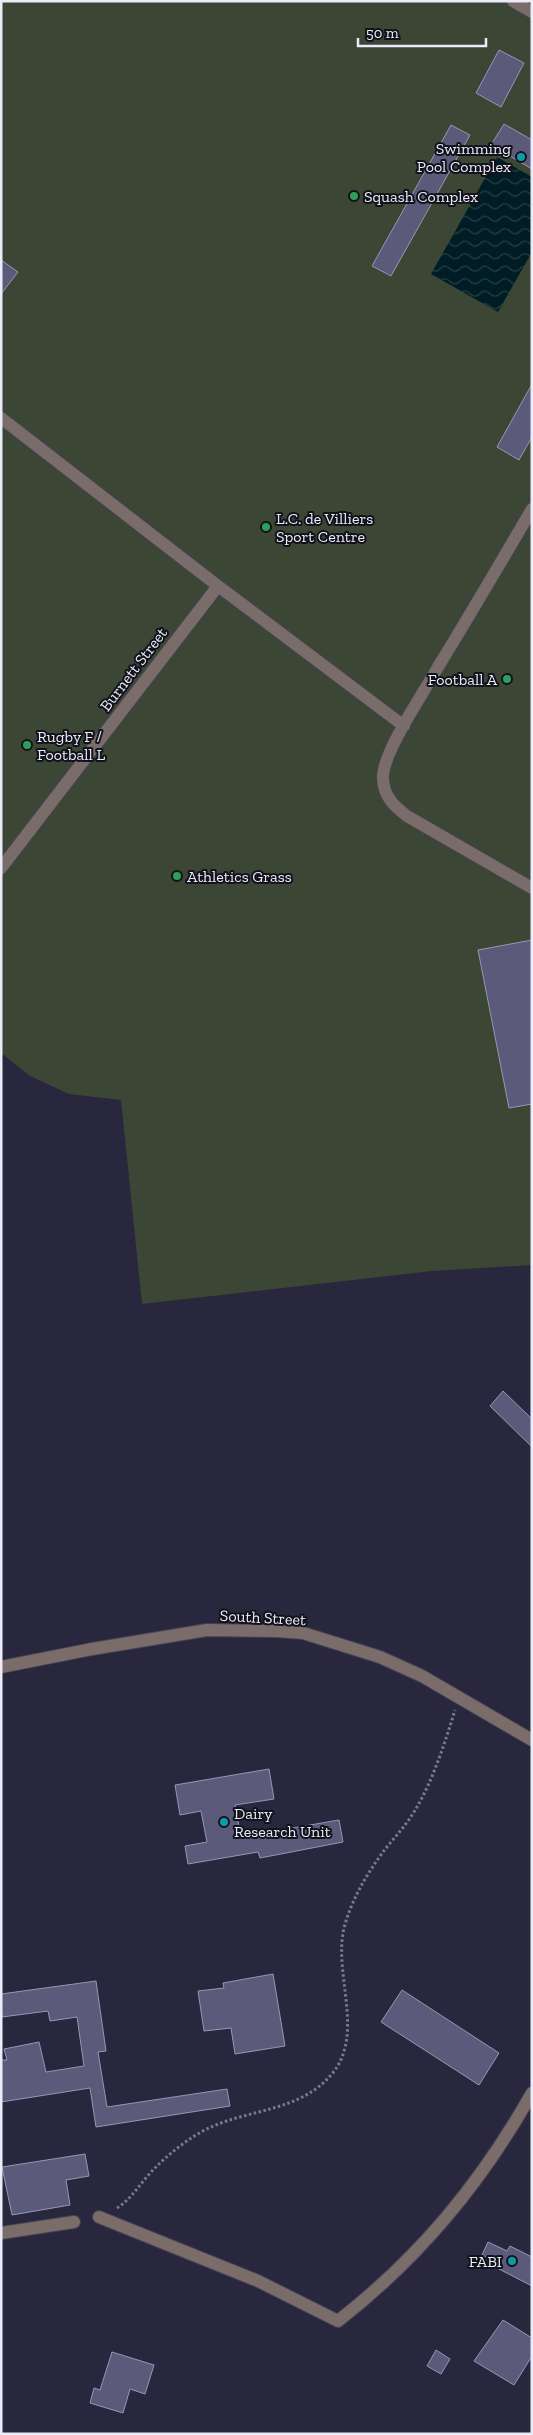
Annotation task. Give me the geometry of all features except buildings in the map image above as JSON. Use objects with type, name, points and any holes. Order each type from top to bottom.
[{"type":"street","points":[[513,1],[532,12]]},
{"type":"street","points":[[1,418],[218,586],[404,726]]},
{"type":"street","points":[[532,509],[404,726],[384,768],[382,778],[390,803],[407,816],[532,888]]},
{"type":"street","name":"Burnett Street","points":[[1,868],[218,586]]},
{"type":"street","name":"South Street","points":[[1,1667],[92,1649],[207,1630],[277,1631],[303,1634],[380,1656],[532,1740]]},
{"type":"street","points":[[99,2216],[258,2281],[338,2321],[378,2289],[440,2227],[480,2176],[532,2092]]},
{"type":"street","points":[[1,2233],[74,2222]]},
{"type":"path","points":[[99,2216],[119,2207],[156,2167],[187,2141],[211,2127],[302,2098],[316,2089],[339,2065],[344,2053],[347,2035],[342,1950],[344,1929],[349,1913],[359,1889],[404,1826],[423,1795],[432,1777],[459,1698]]},
{"type":"green space","name":"L.C. de Villiers Sport Centre","points":[[1,1],[532,1],[532,1265],[432,1271],[142,1304],[121,1100],[69,1094],[30,1076],[1,1053]]},
{"type":"water","points":[[497,157],[532,177],[532,252],[498,312],[431,274]]},
{"type":"place","name":"Swimming Pool Complex","points":[[521,157]]},
{"type":"place","name":"Squash Complex","points":[[354,196]]},
{"type":"place","name":"L.C. de Villiers Sport Centre","points":[[266,527]]},
{"type":"place","name":"Football A","points":[[507,679]]},
{"type":"place","name":"Rugby F / Football L","points":[[27,745]]},
{"type":"place","name":"Athletics Grass","points":[[177,876]]},
{"type":"place","name":"Dairy Research Unit","points":[[224,1822]]},
{"type":"place","name":"FABI","points":[[512,2261]]}]
